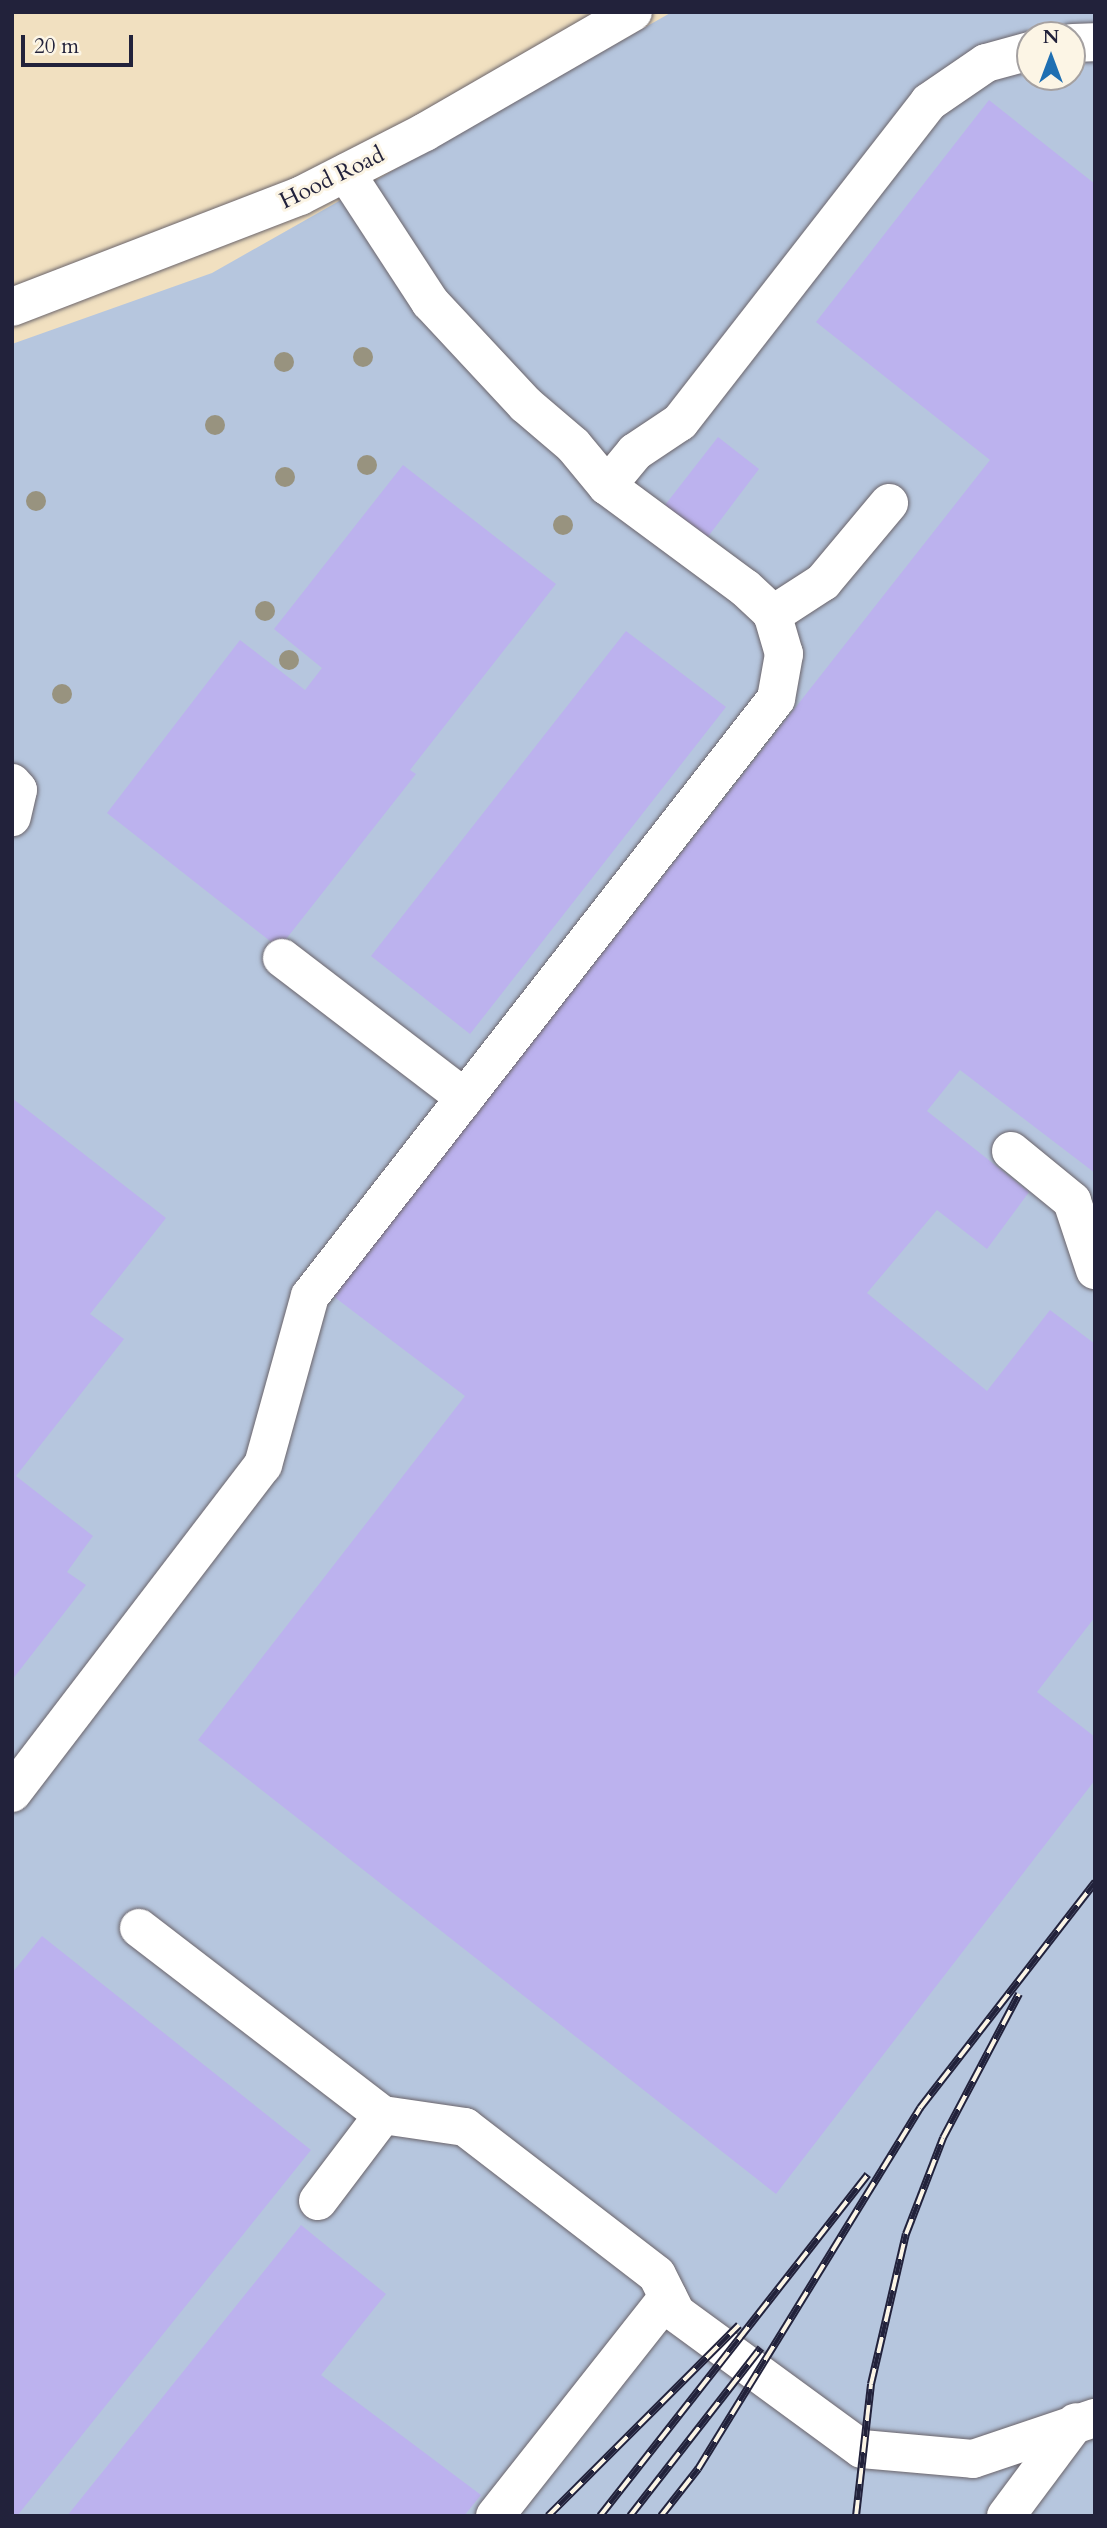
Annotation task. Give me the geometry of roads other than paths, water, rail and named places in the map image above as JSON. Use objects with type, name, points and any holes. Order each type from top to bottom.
[{"type":"street","name":"Hood Road","points":[[12,307],[300,196],[634,12]]},
{"type":"street","points":[[607,486],[635,452],[680,422],[929,102],[986,63],[1016,55]]},
{"type":"street","points":[[12,1793],[263,1465],[310,1296],[776,699],[784,654],[772,615],[745,588],[607,486],[573,445],[526,405],[430,302],[346,173]]},
{"type":"street","points":[[772,615],[823,582],[889,503]]},
{"type":"street","points":[[12,783],[18,790],[12,817]]},
{"type":"street","points":[[282,958],[465,1098]]},
{"type":"street","points":[[1011,1151],[1072,1201],[1095,1270]]},
{"type":"street","points":[[139,1928],[383,2115],[465,2127],[657,2275],[676,2313],[862,2449],[973,2459],[1087,2415]]},
{"type":"street","points":[[318,2201],[383,2115]]},
{"type":"street","points":[[495,2516],[668,2297]]},
{"type":"street","points":[[1006,2516],[1087,2415]]},
{"type":"railway","points":[[661,2516],[698,2469],[920,2108],[1095,1882]]},
{"type":"railway","points":[[856,2516],[871,2384],[906,2234],[943,2138],[1019,1994]]},
{"type":"railway","points":[[600,2516],[868,2174]]},
{"type":"railway","points":[[548,2516],[739,2325]]},
{"type":"railway","points":[[630,2516],[761,2348]]}]
